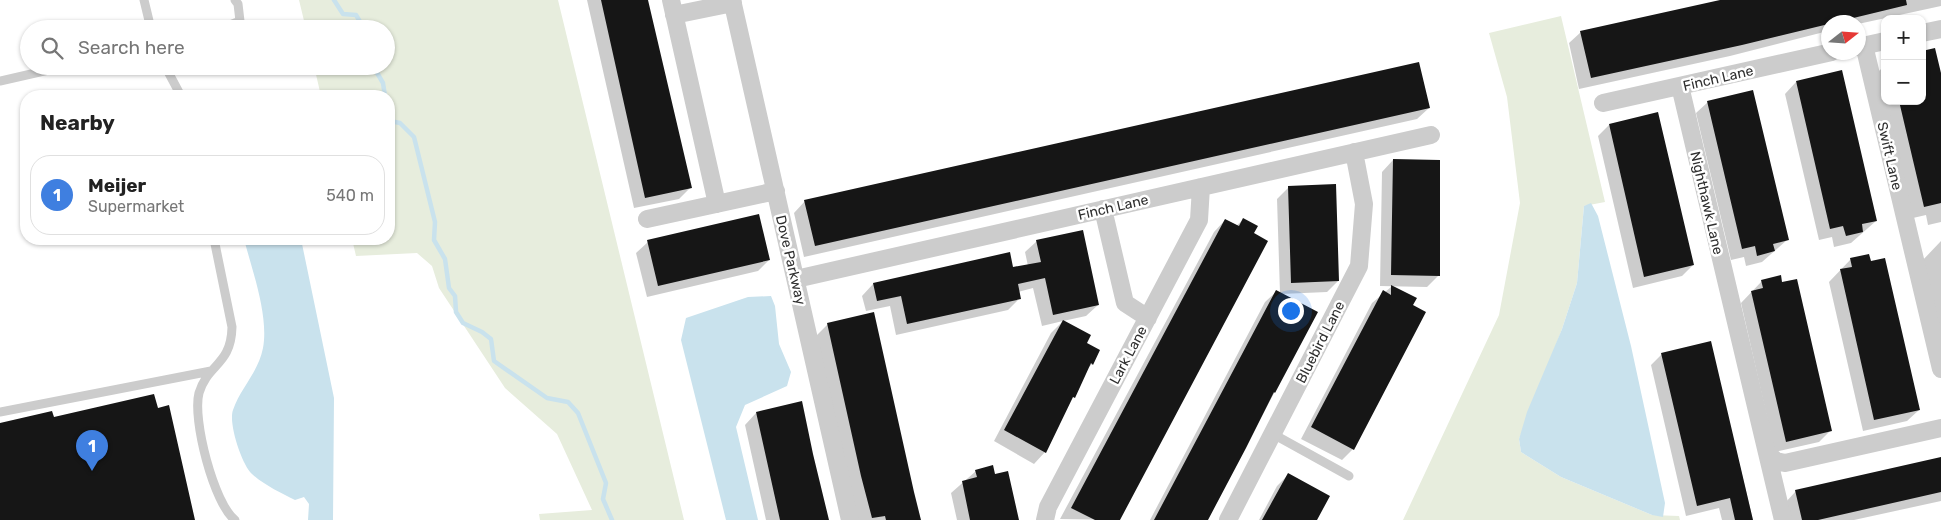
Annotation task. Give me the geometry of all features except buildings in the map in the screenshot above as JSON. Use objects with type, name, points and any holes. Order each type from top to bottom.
[{"type":"street","points":[[717,204],[673,7],[732,1]]},
{"type":"street","name":"Dove Parkway","points":[[732,1],[850,520]]},
{"type":"street","points":[[1926,32],[1941,29]]},
{"type":"street","points":[[1866,45],[1881,42]]},
{"type":"street","name":"Finch Lane","points":[[1603,103],[1821,54]]},
{"type":"street","name":"Swift Lane","points":[[1864,60],[1941,369]]},
{"type":"street","name":"Nighthawk Lane","points":[[1680,86],[1783,520]]},
{"type":"street","name":"Finch Lane","points":[[796,279],[1431,134]]},
{"type":"street","name":"Bluebird Lane","points":[[1228,520],[1359,266],[1364,204],[1354,152]]},
{"type":"street","name":"Lark Lane","points":[[1045,520],[1048,507],[1199,220],[1201,187]]},
{"type":"street","points":[[647,219],[776,191]]},
{"type":"street","points":[[1103,209],[1125,303],[1148,318]]},
{"type":"street","points":[[1767,453],[1776,461],[1784,463],[1941,428]]},
{"type":"lane","points":[[144,0],[149,20]]},
{"type":"lane","points":[[235,0],[240,20]]},
{"type":"lane","points":[[0,81],[26,75]]},
{"type":"lane","points":[[170,75],[178,90]]},
{"type":"lane","points":[[215,245],[232,326],[228,351],[221,363],[211,371],[199,394],[198,418],[212,483],[222,504],[235,520]]},
{"type":"lane","points":[[0,412],[211,371]]},
{"type":"lane","points":[[1273,434],[1349,476]]},
{"type":"green space","points":[[299,0],[558,0],[684,520],[540,520],[539,514],[592,510],[557,434],[505,388],[439,288],[432,266],[417,253],[356,256],[353,245],[395,245],[395,90],[320,90],[316,75],[395,75],[395,20],[304,20]]},
{"type":"green space","points":[[1561,16],[1605,202],[1584,206],[1577,283],[1562,329],[1519,439],[1521,452],[1561,477],[1652,515],[1679,516],[1680,520],[1403,520],[1499,315],[1520,203],[1507,97],[1489,33]]},
{"type":"water","points":[[1591,203],[1598,216],[1631,346],[1665,503],[1663,517],[1652,515],[1561,477],[1521,452],[1519,439],[1527,412],[1562,329],[1577,283],[1584,206]]},
{"type":"water","points":[[246,245],[302,245],[334,398],[333,520],[308,520],[309,504],[304,497],[295,500],[257,478],[248,469],[237,444],[232,424],[233,410],[261,357],[263,348],[264,322],[259,293]]},
{"type":"water","points":[[771,296],[775,306],[779,344],[791,372],[787,386],[745,405],[736,427],[758,520],[726,520],[681,340],[686,318],[748,297]]},
{"type":"waterway","points":[[334,0],[343,14],[356,15],[359,20]]},
{"type":"waterway","points":[[378,75],[383,83],[384,90]]},
{"type":"waterway","points":[[395,122],[400,123],[414,137],[435,222],[434,240],[445,259],[449,288],[455,296],[456,312],[463,323],[482,332],[491,339],[494,361],[547,398],[568,402],[578,413],[606,483],[603,499],[612,520]]},
{"type":"place","name":"Meijer","points":[[92,471]]}]
